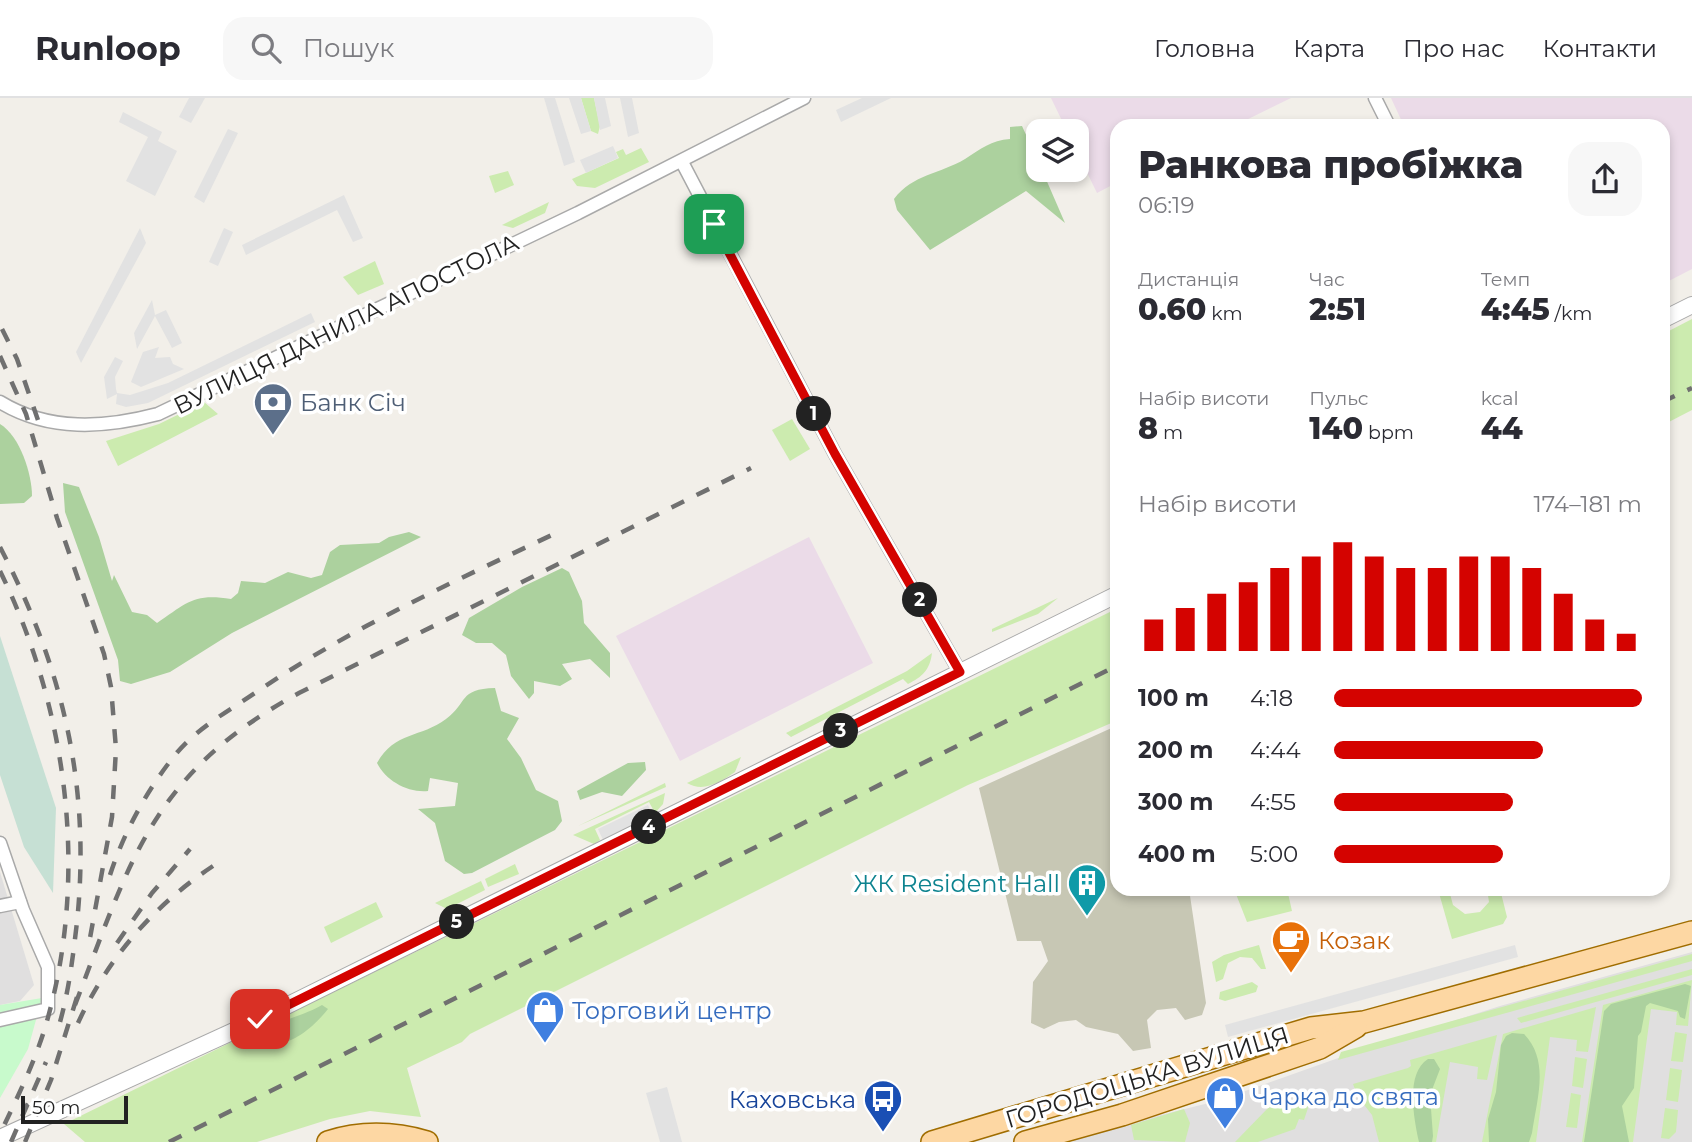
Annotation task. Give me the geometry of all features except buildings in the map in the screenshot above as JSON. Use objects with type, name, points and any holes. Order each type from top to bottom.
[{"type":"main road","name":"ГОРОДОЦЬКА ВУЛИЦЯ","points":[[932,1142],[1311,1028],[1364,1022],[1692,932]]},
{"type":"main road","name":"ГОРОДОЦЬКА ВУЛИЦЯ","points":[[1025,1142],[1053,1138],[1320,1048],[1364,1022]]},
{"type":"main road","points":[[1122,1115],[1150,1076]]},
{"type":"main road","points":[[1009,1118],[1053,1138],[1088,1094]]},
{"type":"main road","points":[[337,1139],[383,1132],[427,1142]]},
{"type":"main road","points":[[337,1139],[371,1142]]},
{"type":"street","name":"ВУЛИЦЯ ДАНИЛА АПОСТОЛА","points":[[0,402],[38,419],[81,426],[121,424],[158,414],[682,162],[804,98]]},
{"type":"street","points":[[1375,98],[1386,119]]},
{"type":"street","points":[[682,162],[835,454],[960,672]]},
{"type":"street","points":[[1670,316],[1692,305]]},
{"type":"street","points":[[0,1138],[272,1013],[1110,598]]},
{"type":"street","points":[[0,843],[20,902],[48,967],[48,1010],[0,1020]]},
{"type":"street","points":[[0,906],[20,902]]},
{"type":"shaded area","points":[[189,98],[205,98],[191,123],[179,117]]},
{"type":"shaded area","points":[[544,98],[555,98],[575,162],[564,166]]},
{"type":"shaded area","points":[[569,98],[581,98],[591,131],[581,134]]},
{"type":"shaded area","points":[[594,98],[605,98],[611,126],[600,130]]},
{"type":"shaded area","points":[[620,98],[632,98],[639,133],[628,137]]},
{"type":"shaded area","points":[[862,98],[891,98],[841,122],[836,110]]},
{"type":"shaded area","points":[[1051,98],[1291,98],[1248,119],[1110,119],[1110,186],[1097,193],[1089,177],[1089,119],[1061,119]]},
{"type":"shaded area","points":[[1391,98],[1692,98],[1692,269],[1670,280],[1670,119],[1401,119]]},
{"type":"shaded area","points":[[123,112],[162,132],[158,141],[177,151],[155,196],[126,181],[148,137],[119,122]]},
{"type":"shaded area","points":[[228,129],[238,133],[204,203],[194,197]]},
{"type":"shaded area","points":[[613,146],[618,158],[586,173],[580,160]]},
{"type":"shaded area","points":[[344,195],[363,238],[353,242],[337,210],[246,255],[242,245]]},
{"type":"shaded area","points":[[140,228],[146,243],[81,363],[76,352]]},
{"type":"shaded area","points":[[224,228],[233,232],[218,266],[209,262]]},
{"type":"shaded area","points":[[152,300],[155,315],[166,310],[182,343],[172,348],[155,316],[137,349],[134,333]]},
{"type":"shaded area","points":[[311,313],[315,322],[148,403],[126,407],[116,404],[117,394],[107,399],[104,377],[115,357],[123,361],[115,377],[117,393],[130,395],[168,383]]},
{"type":"shaded area","points":[[159,347],[155,358],[170,357],[173,364],[184,369],[141,387],[131,382],[143,352]]},
{"type":"shaded area","points":[[809,537],[873,663],[680,761],[616,636]]},
{"type":"shaded area","points":[[0,636],[56,808],[53,893],[24,847],[0,775]]},
{"type":"shaded area","name":"ЖК Resident Hall","points":[[1110,729],[1110,896],[1190,896],[1206,1003],[1202,1015],[1185,1020],[1176,1008],[1157,1010],[1147,1020],[1151,1048],[1133,1051],[1118,1034],[1086,1027],[1076,1020],[1059,1022],[1044,1029],[1031,1023],[1033,982],[1048,961],[1041,941],[1017,941],[979,788]]},
{"type":"shaded area","points":[[648,805],[653,816],[603,840],[598,829]]},
{"type":"shaded area","points":[[0,872],[34,985],[20,1001],[0,1005]]},
{"type":"shaded area","points":[[1515,945],[1518,957],[1228,1037],[1225,1025]]},
{"type":"shaded area","points":[[1692,952],[1692,1142],[1072,1142],[1084,1134],[1217,1101],[1344,1056],[1500,1006]]},
{"type":"shaded area","points":[[667,1087],[682,1142],[660,1142],[646,1093]]},
{"type":"green space","points":[[581,98],[594,98],[600,126],[598,134],[591,131]]},
{"type":"green space","points":[[1022,126],[1026,135],[1026,182],[1047,182],[1065,223],[1026,191],[930,250],[897,210],[894,199],[918,179],[956,164],[992,143],[1010,139],[1010,127]]},
{"type":"green space","points":[[641,148],[649,162],[595,188],[577,186],[572,179],[619,158],[616,152],[623,149],[626,155]]},
{"type":"green space","points":[[508,171],[514,185],[495,193],[489,176]]},
{"type":"green space","points":[[549,202],[545,213],[513,228],[502,225]]},
{"type":"green space","points":[[375,261],[384,284],[358,295],[343,277]]},
{"type":"green space","points":[[1692,319],[1692,410],[1670,421],[1670,330]]},
{"type":"green space","points":[[204,402],[218,414],[118,466],[106,441],[159,424]]},
{"type":"green space","points":[[792,419],[810,449],[790,461],[772,430]]},
{"type":"green space","points":[[0,424],[19,446],[27,467],[32,496],[24,503],[0,504]]},
{"type":"green space","points":[[63,483],[79,487],[99,537],[112,581],[114,575],[132,612],[147,615],[157,623],[191,601],[208,597],[231,599],[238,593],[241,581],[265,583],[288,572],[311,578],[322,575],[330,552],[340,545],[379,543],[389,537],[409,532],[421,537],[232,633],[170,672],[131,684],[120,681],[118,660],[65,512]]},
{"type":"green space","points":[[562,568],[569,572],[582,601],[584,623],[610,653],[610,678],[590,659],[562,664],[572,679],[560,686],[534,681],[534,693],[529,699],[511,676],[506,655],[492,643],[476,643],[462,635],[469,618],[522,587]]},
{"type":"green space","points":[[1058,598],[1038,614],[992,632],[992,629]]},
{"type":"green space","points":[[1110,612],[1110,724],[968,785],[407,1068],[421,1117],[370,1111],[330,1119],[257,1142],[85,1142],[64,1124]]},
{"type":"green space","points":[[932,653],[921,676],[908,684],[903,679],[791,737],[786,733],[907,671]]},
{"type":"green space","points":[[495,688],[501,711],[519,718],[507,739],[521,758],[536,790],[558,801],[562,821],[555,830],[472,873],[464,874],[445,861],[435,823],[418,809],[455,806],[458,783],[430,778],[428,791],[413,790],[398,785],[377,763],[392,745],[446,719],[469,694]]},
{"type":"green space","points":[[741,757],[735,772],[718,783],[700,787],[687,783]]},
{"type":"green space","points":[[645,762],[646,770],[622,796],[602,792],[580,800],[577,791],[628,763]]},
{"type":"green space","points":[[665,783],[666,787],[578,826]]},
{"type":"green space","points":[[665,793],[663,804],[655,813],[649,802],[595,829],[600,840],[594,844],[573,835]]},
{"type":"green space","points":[[515,864],[519,874],[488,887],[485,879]]},
{"type":"green space","points":[[481,881],[485,890],[447,909],[435,903]]},
{"type":"green space","points":[[1237,896],[1289,896],[1292,911],[1247,922]]},
{"type":"green space","points":[[1440,896],[1451,896],[1453,905],[1465,914],[1480,912],[1489,902],[1488,896],[1502,896],[1507,917],[1503,924],[1452,939]]},
{"type":"green space","points":[[376,902],[383,917],[331,943],[324,927]]},
{"type":"green space","points":[[1259,945],[1266,969],[1261,969],[1252,958],[1240,957],[1228,963],[1223,979],[1216,982],[1212,962],[1224,955]]},
{"type":"green space","points":[[1692,954],[1692,961],[1338,1060],[1341,1052]]},
{"type":"green space","points":[[1692,969],[1692,975],[1521,1023],[1517,1018]]},
{"type":"green space","points":[[1692,980],[1688,1026],[1676,1025],[1677,1012],[1651,1009],[1633,1142],[1582,1142],[1603,1005]]},
{"type":"green space","points":[[1252,982],[1258,986],[1256,992],[1225,1001],[1219,999],[1220,992]]},
{"type":"green space","points":[[1685,984],[1691,986],[1685,1019],[1680,1017],[1678,1011],[1650,1003],[1646,1006],[1638,1036],[1634,1088],[1622,1106],[1629,1142],[1584,1142],[1604,1011],[1611,1004]]},
{"type":"green space","points":[[42,998],[28,1049],[0,1098],[0,1005]]},
{"type":"green space","points":[[322,1005],[328,1009],[313,1025],[295,1038],[275,1043],[256,1035],[269,1027]]},
{"type":"green space","points":[[1596,1007],[1588,1052],[1576,1051],[1577,1040],[1550,1037],[1536,1142],[1482,1142],[1503,1034]]},
{"type":"green space","points":[[1675,1032],[1687,1034],[1683,1062],[1671,1061]]},
{"type":"green space","points":[[1512,1033],[1524,1034],[1537,1056],[1540,1080],[1532,1133],[1529,1142],[1489,1142],[1488,1119],[1496,1092],[1501,1045],[1506,1036]]},
{"type":"green space","points":[[1497,1035],[1487,1080],[1477,1079],[1478,1067],[1450,1062],[1436,1142],[1379,1142],[1372,1115],[1358,1097],[1353,1084],[1408,1068],[1411,1066],[1410,1060]]},
{"type":"green space","points":[[1575,1057],[1587,1059],[1583,1088],[1572,1086]]},
{"type":"green space","points":[[1428,1059],[1434,1059],[1440,1069],[1430,1095],[1433,1136],[1432,1142],[1419,1142],[1414,1085],[1416,1075]]},
{"type":"green space","points":[[1670,1068],[1682,1070],[1678,1102],[1666,1100]]},
{"type":"green space","points":[[1571,1093],[1581,1095],[1577,1128],[1566,1127]]},
{"type":"green space","points":[[1306,1097],[1308,1108],[1304,1120],[1299,1119],[1295,1129],[1258,1142],[1235,1142],[1268,1108]]},
{"type":"green space","points":[[1665,1108],[1678,1110],[1676,1132],[1669,1139],[1661,1138]]},
{"type":"green space","points":[[1184,1109],[1190,1123],[1185,1142],[1134,1140],[1131,1125]]},
{"type":"railway","points":[[2,329],[17,359],[39,423]]},
{"type":"railway","points":[[0,356],[26,414],[57,518],[104,654],[111,687],[116,749],[112,817],[88,949]]},
{"type":"railway","points":[[1670,398],[1692,388]]},
{"type":"railway","points":[[75,1005],[113,906],[153,824],[178,788],[210,755],[249,723],[299,693],[751,468]]},
{"type":"railway","points":[[110,875],[129,827],[155,782],[184,745],[203,729],[291,670],[364,627],[554,534]]},
{"type":"railway","points":[[0,547],[41,638],[56,683],[75,775],[80,823],[77,922],[60,1022]]},
{"type":"railway","points":[[0,571],[42,678],[64,792],[68,850],[67,908],[60,965],[47,1021],[32,1064],[0,1134]]},
{"type":"railway","points":[[169,1142],[1110,669]]},
{"type":"railway","points":[[117,943],[152,893],[190,849]]},
{"type":"railway","points":[[78,1023],[103,977],[134,935],[171,898],[213,866]]},
{"type":"railway","points":[[25,1142],[51,1080],[77,997]]},
{"type":"railway","points":[[11,1142],[46,1062]]},
{"type":"place","name":"Банк Січ","points":[[273,436]]},
{"type":"place","name":"ЖК Resident Hall","points":[[1087,917]]},
{"type":"place","name":"Козак","points":[[1291,974]]},
{"type":"place","name":"Торговий центр","points":[[545,1044]]},
{"type":"place","name":"Чарка до свята","points":[[1225,1130]]},
{"type":"place","name":"Каховська","points":[[883,1133]]},
{"type":"route","points":[[260,1019],[960,672],[835,454],[714,224]]}]
